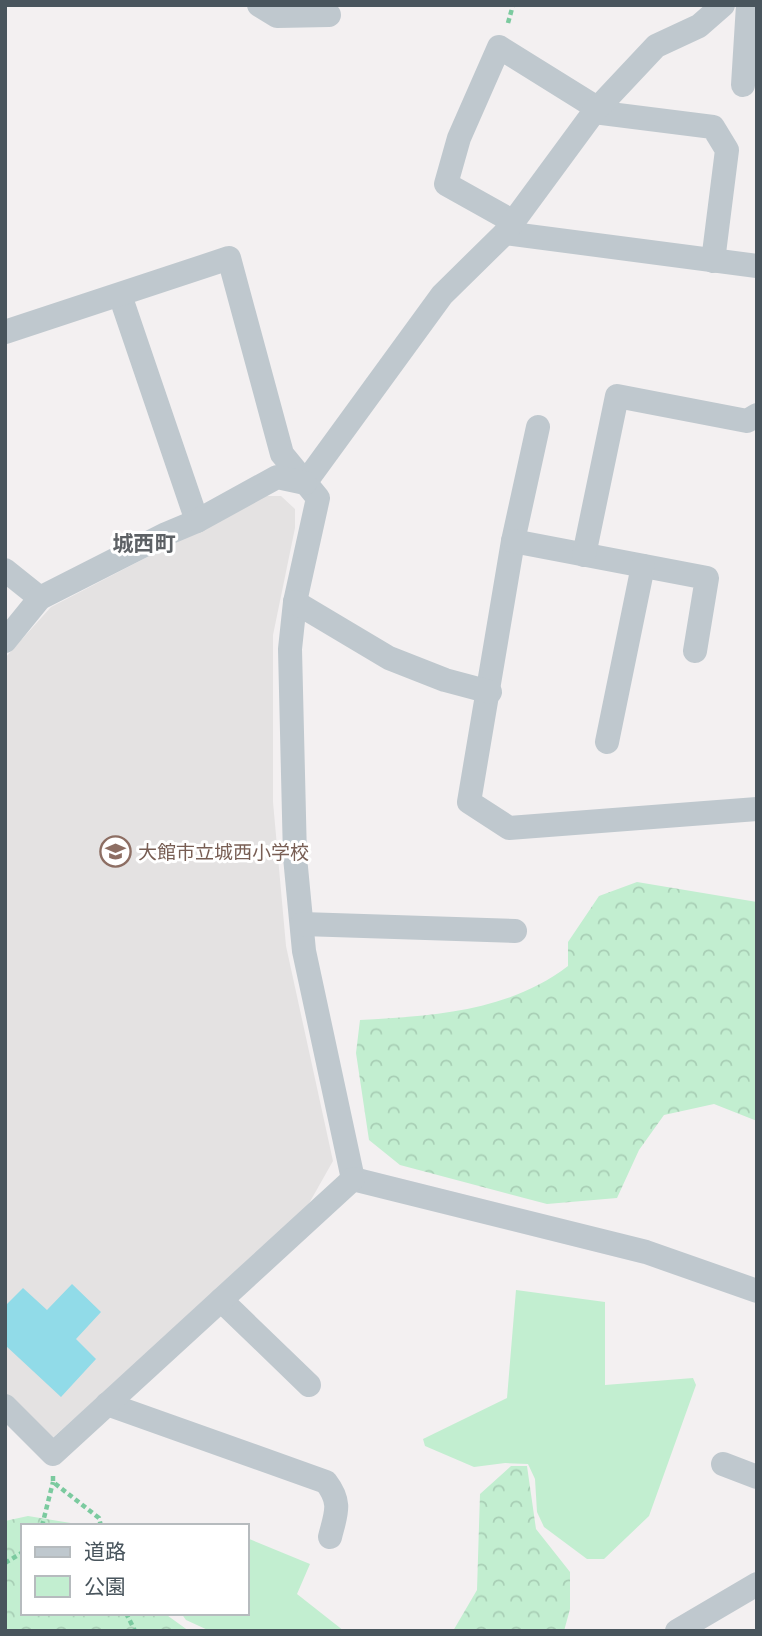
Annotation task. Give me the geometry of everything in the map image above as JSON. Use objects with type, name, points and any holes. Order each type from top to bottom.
[{"type":"street","points":[[259,5],[277,16],[329,15]]},
{"type":"street","points":[[305,483],[442,295],[509,227],[596,110],[656,46],[699,26],[723,5]]},
{"type":"street","points":[[743,85],[748,5]]},
{"type":"street","points":[[713,261],[727,150],[713,127],[596,110],[499,47],[459,138],[446,184],[509,227],[713,261],[757,266]]},
{"type":"street","points":[[5,332],[229,258],[282,454],[318,498],[295,602],[290,649],[295,857],[304,951],[353,1179]]},
{"type":"street","points":[[120,295],[197,521]]},
{"type":"street","points":[[584,555],[617,396],[747,421],[757,415]]},
{"type":"street","points":[[538,427],[513,541],[490,692],[469,802],[509,828],[757,809]]},
{"type":"street","points":[[5,641],[40,598],[197,521],[277,477],[305,483]]},
{"type":"street","points":[[513,541],[707,578],[695,651]]},
{"type":"street","points":[[607,742],[643,566]]},
{"type":"street","points":[[5,570],[40,598]]},
{"type":"street","points":[[295,602],[389,658],[446,680],[490,692]]},
{"type":"street","points":[[302,924],[516,931]]},
{"type":"street","points":[[353,1179],[646,1252],[757,1290]]},
{"type":"street","points":[[5,1406],[53,1454],[353,1179]]},
{"type":"street","points":[[221,1300],[309,1385]]},
{"type":"street","points":[[107,1404],[326,1482],[336,1495],[337,1509],[330,1537]]},
{"type":"street","points":[[723,1464],[757,1477]]},
{"type":"street","points":[[677,1631],[757,1584]]},
{"type":"path","points":[[42,1524],[53,1482],[53,1454]]},
{"type":"path","points":[[53,1482],[99,1518],[100,1524]]},
{"type":"path","points":[[5,1563],[21,1553]]},
{"type":"path","points":[[127,1615],[135,1631]]},
{"type":"shaded area","points":[[265,496],[281,496],[295,509],[295,528],[273,635],[273,802],[286,946],[333,1161],[303,1214],[49,1441],[5,1397],[5,658],[51,607]]},
{"type":"green space","points":[[637,882],[757,902],[757,1121],[714,1104],[664,1115],[639,1150],[617,1198],[547,1204],[400,1165],[369,1140],[356,1053],[360,1020],[468,1009],[520,993],[545,981],[568,966],[568,942],[599,896]]},
{"type":"green space","points":[[516,1290],[605,1302],[605,1385],[693,1378],[696,1385],[649,1516],[604,1559],[587,1559],[544,1527],[537,1512],[535,1479],[528,1464],[505,1463],[474,1467],[425,1446],[423,1439],[507,1398]]},
{"type":"green space","points":[[511,1466],[527,1466],[536,1529],[570,1572],[570,1609],[564,1631],[453,1631],[477,1590],[480,1494]]},
{"type":"green space","points":[[28,1516],[77,1524],[21,1524],[21,1615],[167,1615],[189,1631],[5,1631],[5,1521]]},
{"type":"green space","points":[[248,1538],[310,1564],[297,1594],[344,1631],[210,1631],[186,1620],[182,1615],[248,1615]]},
{"type":"water","points":[[72,1284],[101,1312],[76,1339],[96,1359],[61,1397],[5,1345],[5,1306],[23,1288],[47,1310]]},
{"type":"place","name":"大館市立城西小学校","points":[[115,852]]},
{"type":"district","name":"城西町","points":[[144,544]]}]
